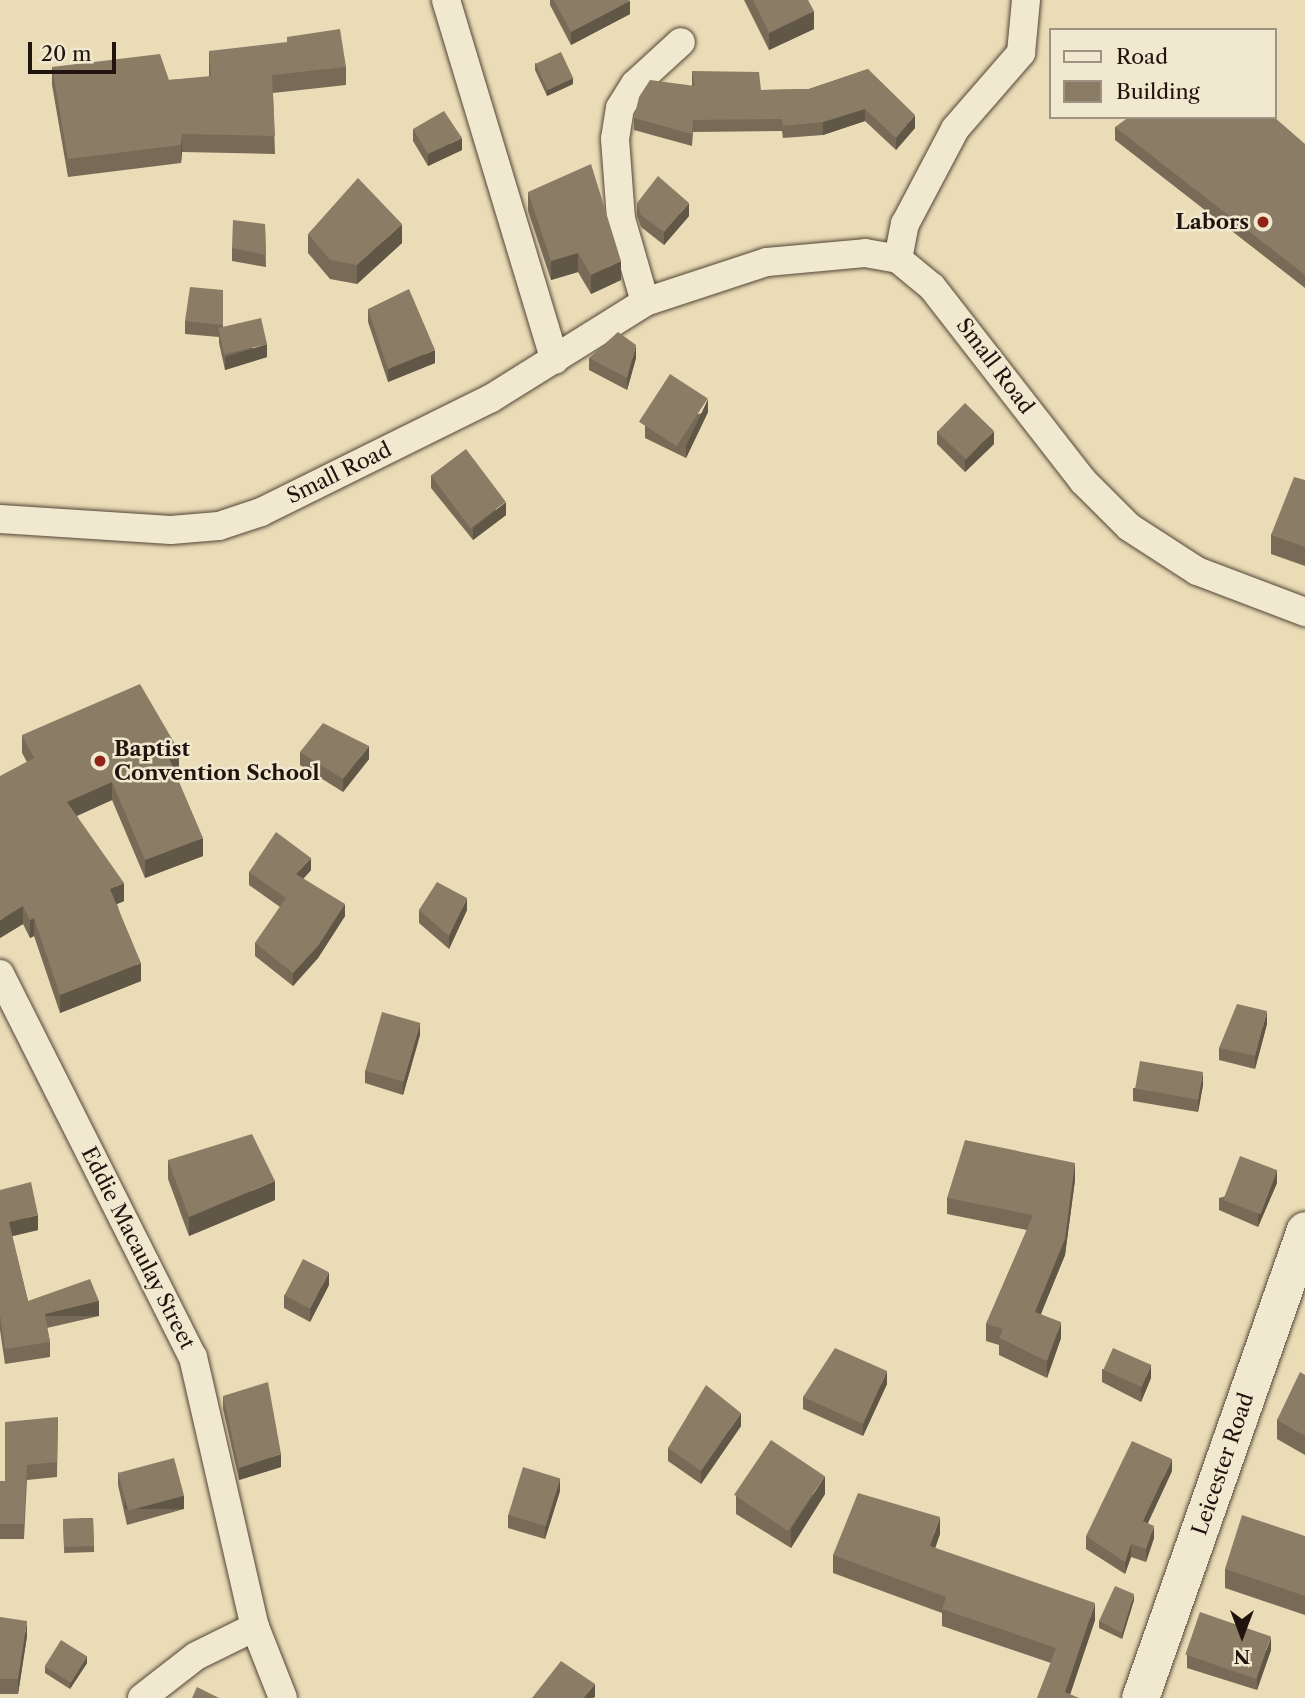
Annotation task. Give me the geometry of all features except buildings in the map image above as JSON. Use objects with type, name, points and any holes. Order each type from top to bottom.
[{"type":"street","points":[[446,0],[555,360]]},
{"type":"street","points":[[898,259],[905,224],[955,129],[1021,53],[1026,0]]},
{"type":"street","points":[[645,302],[621,219],[615,139],[620,108],[635,84],[681,42]]},
{"type":"street","name":"Small Road","points":[[0,519],[171,530],[219,526],[261,512],[489,399],[645,302],[767,262],[865,253],[898,259],[932,286],[1083,481],[1129,527],[1197,571],[1305,612]]},
{"type":"street","name":"Eddie Macaulay Street","points":[[0,974],[192,1357],[255,1627],[284,1698]]},
{"type":"street","name":"Leicester Road","points":[[1140,1698],[1305,1230]]},
{"type":"street","points":[[142,1698],[196,1656],[255,1627]]},
{"type":"place","name":"Labors","points":[[1263,222]]},
{"type":"place","name":"Baptist Convention School","points":[[100,761]]}]
